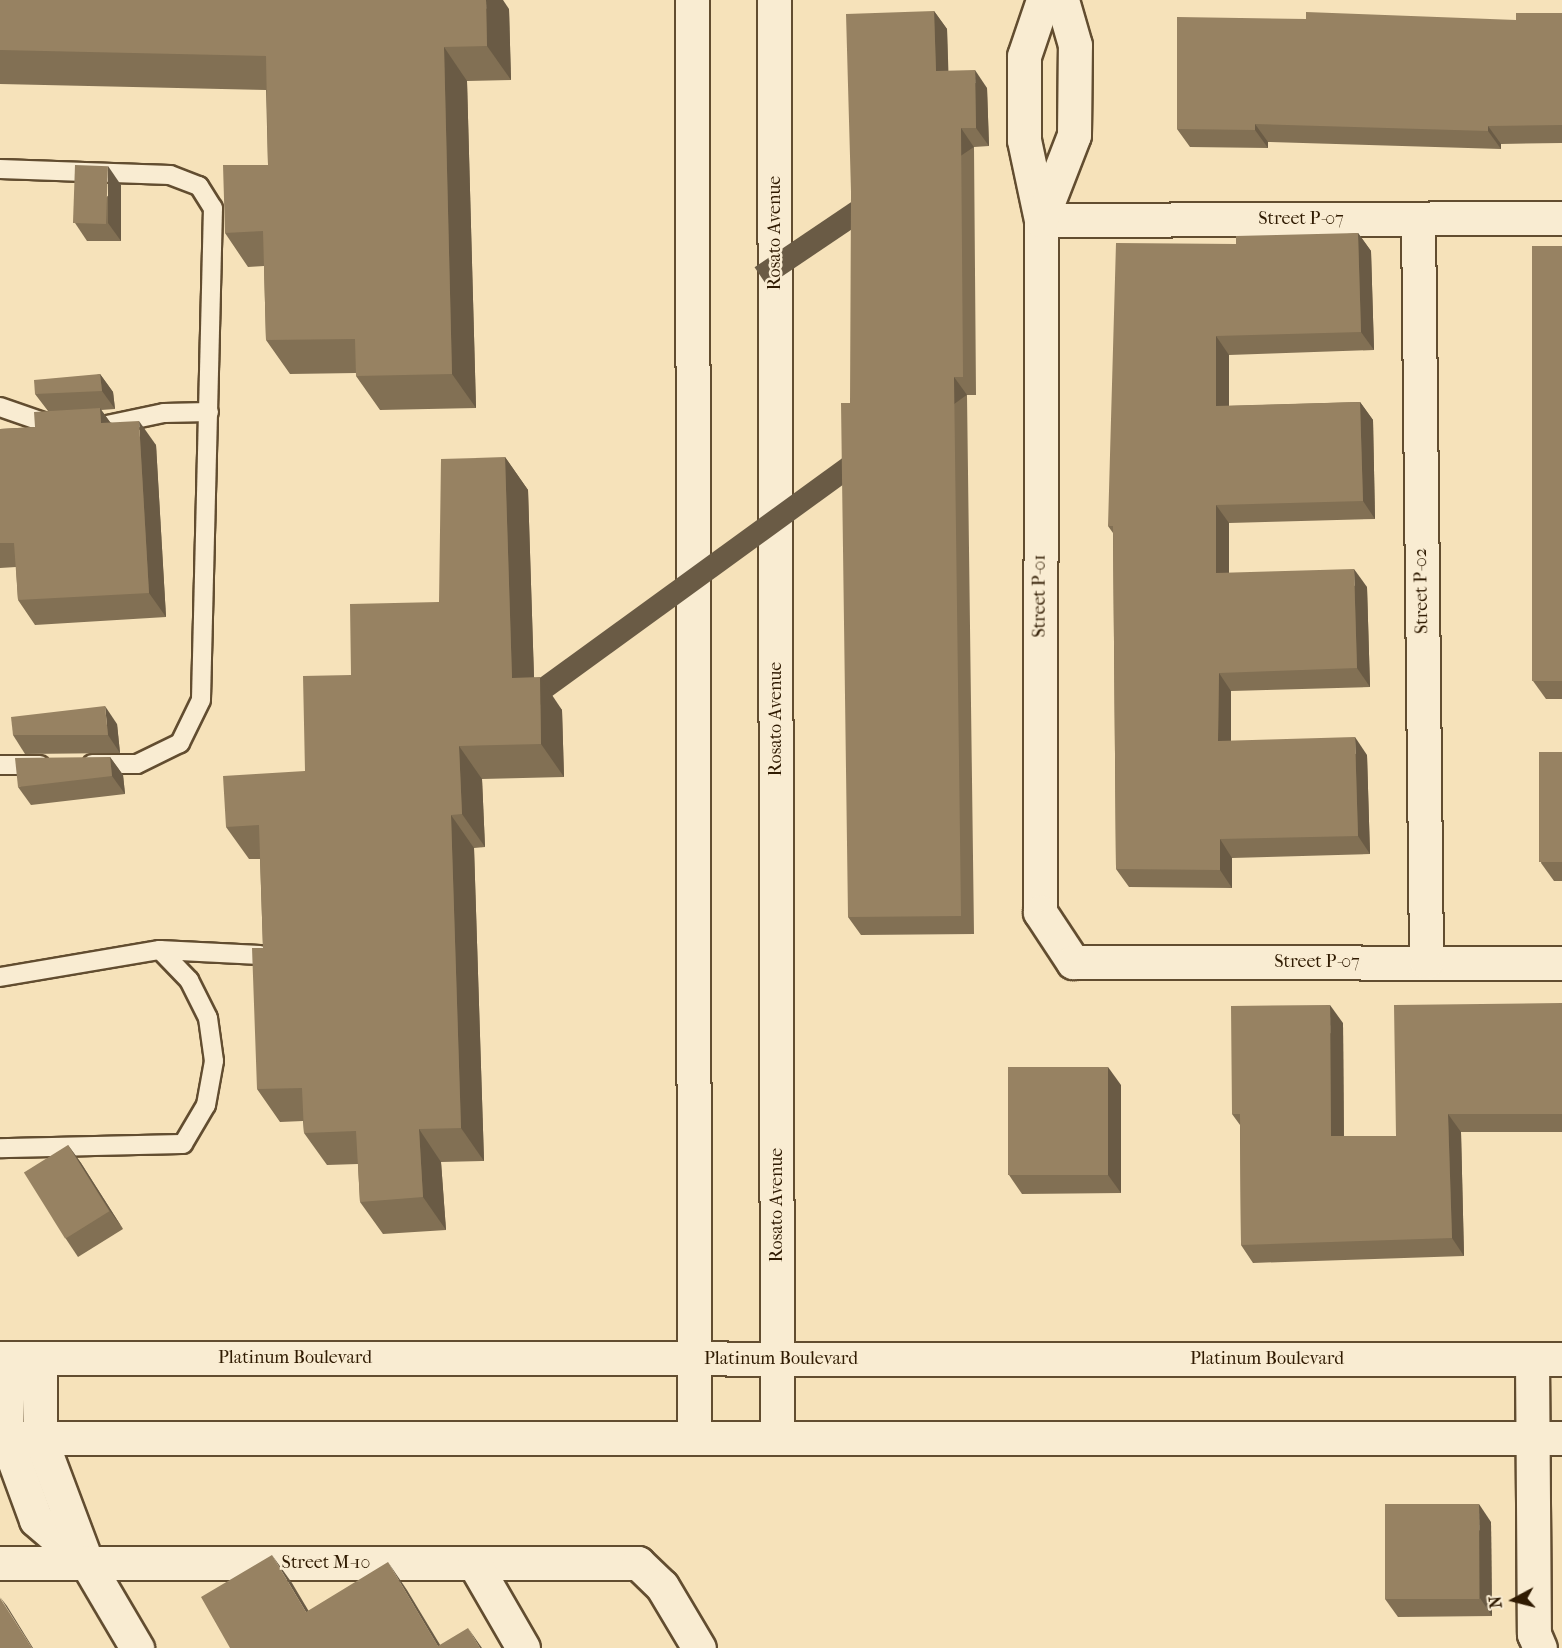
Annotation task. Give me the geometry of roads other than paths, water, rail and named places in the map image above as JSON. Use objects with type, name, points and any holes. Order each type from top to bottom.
[{"type":"street","points":[[692,0],[694,1437]]},
{"type":"street","name":"Rosato Avenue","points":[[774,0],[777,1438]]},
{"type":"street","points":[[1041,220],[1024,140],[1024,56],[1043,0]]},
{"type":"street","points":[[1041,220],[1074,135],[1075,45],[1062,0]]},
{"type":"street","name":"Street P-07","points":[[1041,220],[1562,218]]},
{"type":"street","name":"Street P-02","points":[[1418,219],[1426,962]]},
{"type":"street","name":"Street P-01","points":[[1041,220],[1040,912],[1073,962]]},
{"type":"street","name":"Street P-07","points":[[1073,962],[1562,963]]},
{"type":"street","points":[[4,1358],[3,1438],[36,1520],[87,1563]]},
{"type":"street","name":"Platinum Boulevard","points":[[4,1358],[1547,1359]]},
{"type":"street","points":[[40,1358],[40,1438],[87,1563],[137,1648]]},
{"type":"street","points":[[1540,1648],[1534,1634],[1547,1438],[1547,1359]]},
{"type":"street","points":[[3,1438],[1547,1438]]},
{"type":"street","name":"Street M-10","points":[[0,1563],[638,1563],[649,1572],[699,1648]]},
{"type":"street","points":[[474,1563],[523,1648]]},
{"type":"lane","points":[[0,169],[170,175],[199,186],[213,208],[201,700],[180,743],[137,764],[0,765]]},
{"type":"lane","points":[[0,407],[55,426],[209,412]]},
{"type":"lane","points":[[0,1148],[183,1144],[206,1105],[214,1061],[204,1009],[189,980],[160,950]]},
{"type":"lane","points":[[0,977],[160,950],[260,955]]}]
